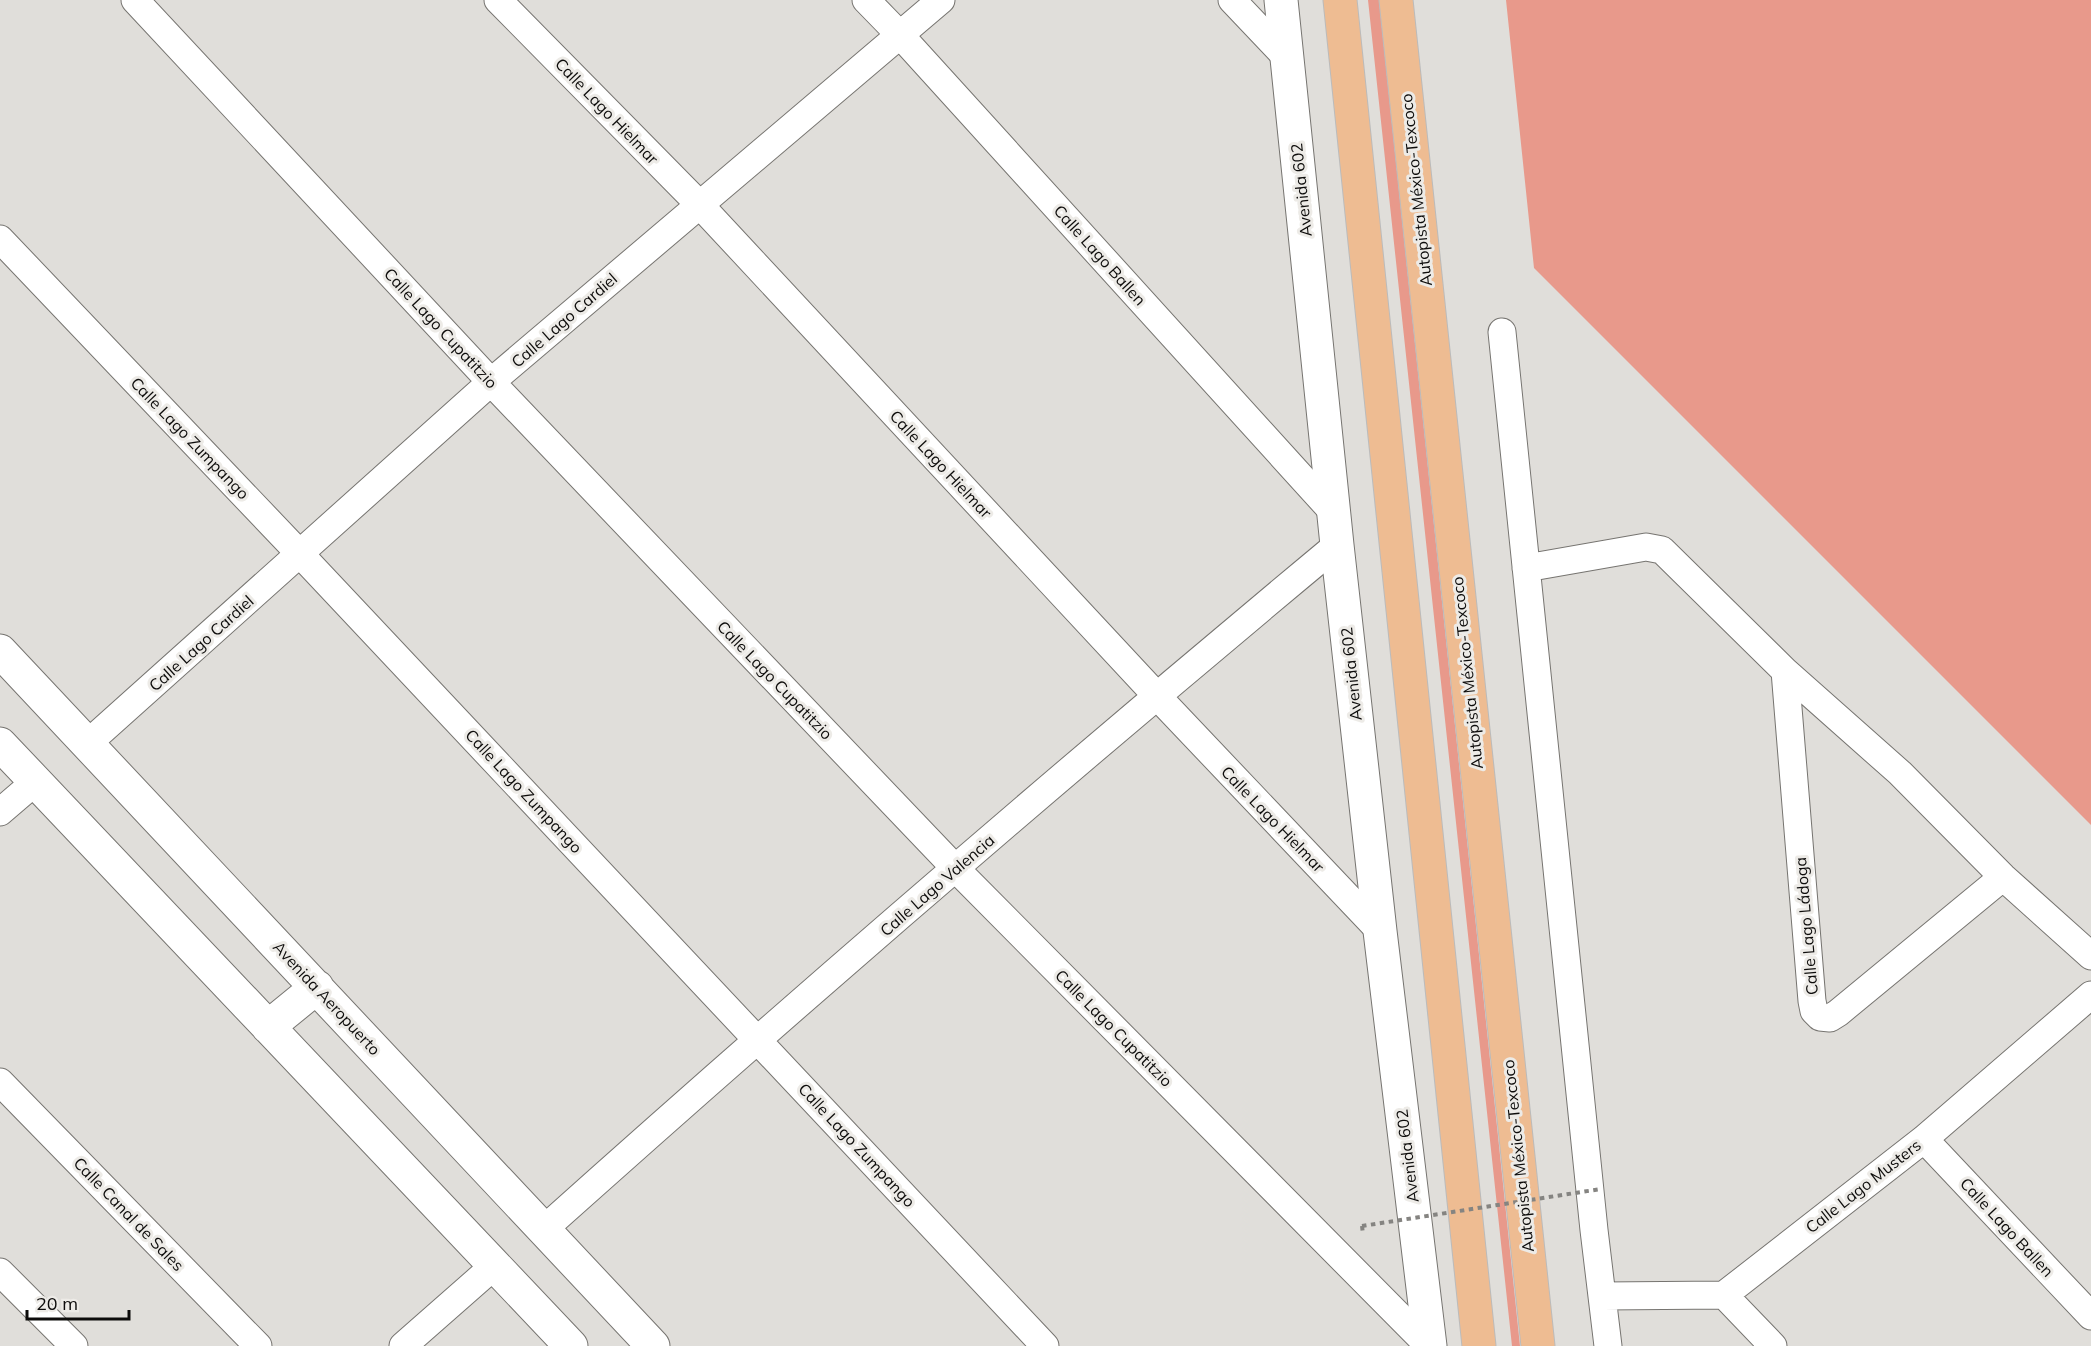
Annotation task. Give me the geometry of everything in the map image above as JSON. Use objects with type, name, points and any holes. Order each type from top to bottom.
[{"type":"main road","name":"Avenida 602","points":[[1281,0],[1336,545],[1430,1346]]},
{"type":"main road","points":[[1340,0],[1479,1346]]},
{"type":"main road","name":"Autopista México-Texcoco","points":[[1396,0],[1538,1346]]},
{"type":"main road","name":"Avenida Aeropuerto","points":[[0,651],[653,1346]]},
{"type":"main road","points":[[0,744],[571,1346]]},
{"type":"main road","points":[[268,1027],[317,987]]},
{"type":"street","name":"Calle Lago Cupatitzio","points":[[135,0],[491,382],[956,869],[1430,1346]]},
{"type":"street","name":"Calle Lago Hielmar","points":[[498,0],[699,204],[1156,695],[1380,931]]},
{"type":"street","name":"Calle Lago Ballen","points":[[866,0],[1333,512]]},
{"type":"street","name":"Calle Lago Cardiel","points":[[87,744],[301,555],[491,382],[941,0]]},
{"type":"street","points":[[1232,0],[1287,58]]},
{"type":"street","name":"Calle Lago Zumpango","points":[[0,239],[301,555],[1045,1346]]},
{"type":"street","points":[[1502,332],[1608,1346]]},
{"type":"street","name":"Calle Lago Valencia","points":[[543,1230],[757,1039],[1156,695],[1336,545]]},
{"type":"street","points":[[1526,568],[1646,547],[1662,550],[1785,671],[1900,773],[2003,877],[2091,956]]},
{"type":"street","name":"Calle Lago Ládoga","points":[[1785,671],[1812,1001],[1814,1011],[1820,1017],[1830,1018],[1839,1014],[2003,877]]},
{"type":"street","points":[[0,812],[35,782]]},
{"type":"street","name":"Calle Lago Musters","points":[[1724,1294],[1923,1139],[2091,995]]},
{"type":"street","name":"Calle Canal de Sales","points":[[0,1082],[258,1346]]},
{"type":"street","name":"Calle Lago Ballen","points":[[1923,1139],[2091,1316]]},
{"type":"street","points":[[403,1346],[495,1265]]},
{"type":"street","points":[[0,1272],[74,1346]]},
{"type":"street","points":[[1603,1296],[1724,1294],[1773,1346]]},
{"type":"path","points":[[1362,1226],[1601,1189]]},
{"type":"shaded area","points":[[1368,0],[1379,0],[1520,1346],[1512,1346]]},
{"type":"shaded area","points":[[1506,0],[2091,0],[2091,825],[1534,268]]}]
